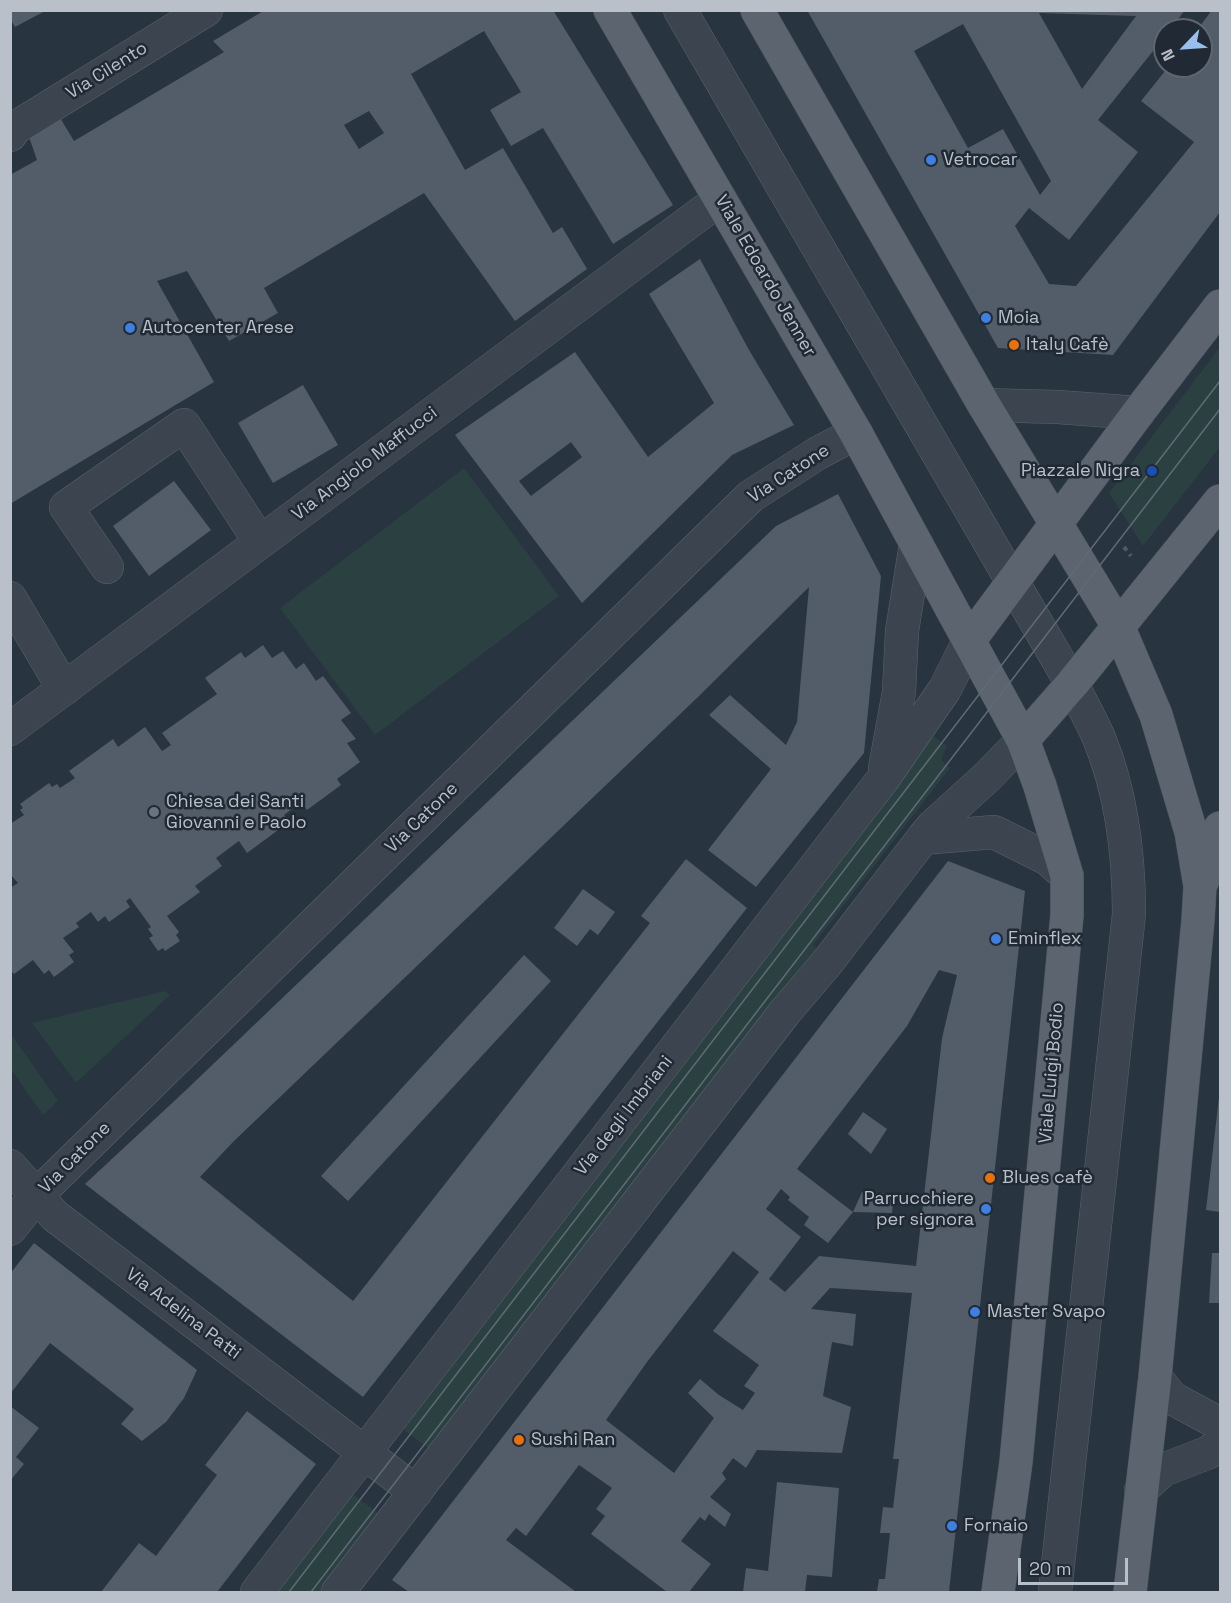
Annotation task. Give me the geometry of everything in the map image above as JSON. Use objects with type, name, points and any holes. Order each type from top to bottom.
[{"type":"main road","name":"Viale Edoardo Jenner","points":[[610,10],[856,433],[1023,740]]},
{"type":"main road","points":[[758,10],[984,405],[1118,626],[1156,715],[1191,832],[1200,886],[1155,1377],[1130,1593]]},
{"type":"main road","points":[[969,642],[1138,413],[1221,306]]},
{"type":"main road","points":[[1023,740],[1072,684],[1221,501]]},
{"type":"main road","name":"Viale Luigi Bodio","points":[[998,1593],[1016,1462],[1067,915],[1067,876],[1040,786],[1023,740]]},
{"type":"main road","points":[[1200,886],[1207,872],[1221,828]]},
{"type":"street","name":"Via Cilento","points":[[10,135],[15,128],[206,10]]},
{"type":"street","points":[[680,10],[1072,684],[1099,738],[1115,787],[1125,837],[1128,880],[1126,939],[1056,1593]]},
{"type":"street","name":"Via Angiolo Maffucci","points":[[10,729],[720,199]]},
{"type":"street","points":[[984,405],[1058,407],[1138,413]]},
{"type":"street","points":[[107,567],[66,507],[184,425],[261,542]]},
{"type":"street","name":"Via Catone","points":[[10,1229],[36,1196],[751,496],[818,453],[856,433]]},
{"type":"street","points":[[883,779],[899,692],[902,631],[916,544]]},
{"type":"street","points":[[10,598],[64,689]]},
{"type":"street","name":"Via degli Imbriani","points":[[257,1593],[883,779],[945,689],[969,642]]},
{"type":"street","points":[[338,1593],[778,1022],[826,964],[923,838],[1023,740]]},
{"type":"street","points":[[923,838],[994,832],[1048,859],[1067,876]]},
{"type":"street","name":"Via Adelina Patti","points":[[10,1166],[55,1216],[365,1453]]},
{"type":"street","points":[[1155,1377],[1172,1398],[1221,1424]]},
{"type":"street","points":[[1142,1490],[1163,1470],[1207,1453],[1221,1445]]},
{"type":"street","points":[[365,1453],[416,1492]]},
{"type":"path","points":[[1124,548],[1132,556]]},
{"type":"green space","points":[[1220,347],[1220,447],[1143,546],[1109,493]]},
{"type":"green space","points":[[464,468],[559,596],[375,735],[280,608]]},
{"type":"green space","points":[[931,734],[947,746],[941,760],[950,768],[813,945],[820,952],[434,1447],[428,1448],[405,1431],[405,1424]]},
{"type":"green space","points":[[165,991],[170,995],[76,1083],[32,1023]]},
{"type":"green space","points":[[13,1037],[58,1101],[43,1115],[11,1069],[11,1039]]},
{"type":"green space","points":[[354,1495],[379,1514],[322,1592],[274,1592],[349,1496]]},
{"type":"building","points":[[10,10],[47,10],[15,27],[10,18]]},
{"type":"building","points":[[265,10],[553,10],[673,205],[613,244],[543,128],[511,146],[490,110],[521,92],[484,31],[411,74],[465,170],[503,148],[553,233],[562,227],[587,269],[515,321],[424,193],[264,288],[278,313],[229,341],[187,271],[157,281],[214,382],[10,504],[10,175],[37,160],[28,134],[59,116],[74,141],[224,52],[213,41]],"holes":[[[369,111],[384,133],[359,149],[344,125]]]},
{"type":"building","points":[[807,10],[1185,10],[1179,18],[1153,18],[1153,51],[1098,120],[1138,152],[1069,240],[1029,208],[1015,226],[1049,284],[1076,286],[1194,142],[1141,101],[1159,78],[1213,78],[1213,18],[1206,18],[1212,10],[1220,10],[1220,212],[1113,355],[998,348]],"holes":[[[1039,13],[1136,16],[1082,89]],[[963,24],[1051,181],[1040,195],[1003,129],[968,148],[914,51]]]},
{"type":"building","points":[[700,259],[749,350],[794,425],[732,455],[582,603],[455,435],[575,352],[648,457],[714,403],[649,294]],"holes":[[[571,442],[582,457],[531,496],[519,481]]]},
{"type":"building","points":[[303,385],[338,445],[273,483],[238,423]]},
{"type":"building","points":[[174,481],[211,530],[149,576],[113,526]]},
{"type":"building","points":[[838,494],[881,576],[864,753],[756,887],[708,850],[771,769],[709,715],[730,695],[786,745],[797,722],[809,587],[699,696],[233,1142],[200,1177],[353,1301],[650,923],[641,916],[686,859],[747,908],[363,1397],[85,1184],[776,526]]},
{"type":"building","name":"Chiesa dei Santi Giovanni e Paolo","points":[[263,645],[272,658],[283,651],[296,669],[304,663],[316,681],[323,676],[351,713],[341,720],[356,739],[347,743],[360,762],[337,779],[341,785],[307,810],[301,802],[284,815],[289,822],[247,853],[239,841],[216,858],[222,866],[195,886],[200,892],[167,916],[179,932],[176,935],[180,941],[165,951],[163,948],[158,951],[149,938],[153,936],[148,929],[151,927],[130,898],[126,901],[130,907],[109,922],[105,916],[98,922],[91,912],[76,923],[79,927],[63,938],[74,952],[69,955],[74,962],[54,977],[49,970],[44,974],[33,960],[14,974],[10,970],[10,888],[18,883],[10,874],[10,824],[24,815],[20,810],[23,808],[20,804],[49,783],[52,787],[57,784],[60,788],[75,778],[69,771],[113,739],[118,747],[145,727],[162,751],[171,745],[162,733],[217,694],[205,678],[241,652],[245,658]]},
{"type":"building","points":[[948,861],[1025,891],[949,1592],[877,1592],[879,1579],[885,1579],[890,1533],[880,1533],[883,1507],[893,1508],[899,1459],[893,1459],[912,1293],[830,1288],[811,1309],[856,1314],[853,1346],[832,1342],[823,1396],[851,1407],[842,1453],[757,1450],[746,1468],[733,1458],[722,1473],[726,1479],[710,1497],[731,1514],[725,1527],[709,1514],[705,1521],[700,1517],[681,1541],[711,1564],[689,1592],[667,1592],[591,1534],[605,1516],[596,1509],[612,1488],[579,1465],[526,1536],[516,1528],[506,1540],[576,1592],[409,1592],[392,1580]],"holes":[[[939,970],[957,975],[942,1038],[916,1266],[819,1256],[785,1292],[769,1279],[801,1237],[766,1209],[781,1189],[790,1197],[788,1200],[809,1217],[804,1225],[828,1243],[853,1212],[797,1169],[907,1026]],[[733,1251],[759,1272],[713,1331],[759,1365],[744,1386],[755,1393],[743,1410],[719,1395],[700,1379],[688,1393],[714,1418],[674,1473],[606,1420],[647,1362]]]},
{"type":"building","points":[[583,889],[615,912],[598,935],[590,929],[577,946],[554,928]]},
{"type":"building","points":[[524,955],[551,981],[348,1201],[321,1176]]},
{"type":"building","points":[[1220,1098],[1220,1212],[1206,1210]]},
{"type":"building","points":[[863,1112],[887,1129],[871,1154],[848,1134]]},
{"type":"building","points":[[862,1192],[894,1194],[892,1213],[853,1212]]},
{"type":"building","points":[[34,1243],[197,1370],[184,1398],[166,1422],[142,1441],[121,1424],[134,1409],[50,1343],[10,1394],[10,1274]]},
{"type":"building","points":[[1212,1253],[1220,1253],[1220,1303],[1209,1303]]},
{"type":"building","points":[[10,1406],[39,1428],[16,1457],[24,1464],[10,1481]]},
{"type":"building","points":[[247,1411],[316,1464],[217,1592],[101,1592],[139,1543],[156,1556],[217,1475],[205,1465]]},
{"type":"building","points":[[777,1482],[839,1488],[832,1577],[807,1575],[805,1592],[743,1592],[746,1568],[768,1571]]},
{"type":"tram line","points":[[289,1592],[1220,381]]},
{"type":"tram line","points":[[311,1592],[1220,409]]},
{"type":"place","name":"Vetrocar","points":[[931,160]]},
{"type":"place","name":"Moia","points":[[986,318]]},
{"type":"place","name":"Autocenter Arese","points":[[130,328]]},
{"type":"place","name":"Italy Cafè","points":[[1014,345]]},
{"type":"place","name":"Piazzale Nigra","points":[[1152,471]]},
{"type":"place","name":"Chiesa dei Santi Giovanni e Paolo","points":[[154,812]]},
{"type":"place","name":"Eminflex","points":[[996,939]]},
{"type":"place","name":"Blues cafè","points":[[990,1178]]},
{"type":"place","name":"Parrucchiere per signora","points":[[986,1209]]},
{"type":"place","name":"Master Svapo","points":[[975,1312]]},
{"type":"place","name":"Sushi Ran","points":[[519,1440]]},
{"type":"place","name":"Fornaio","points":[[952,1526]]}]
